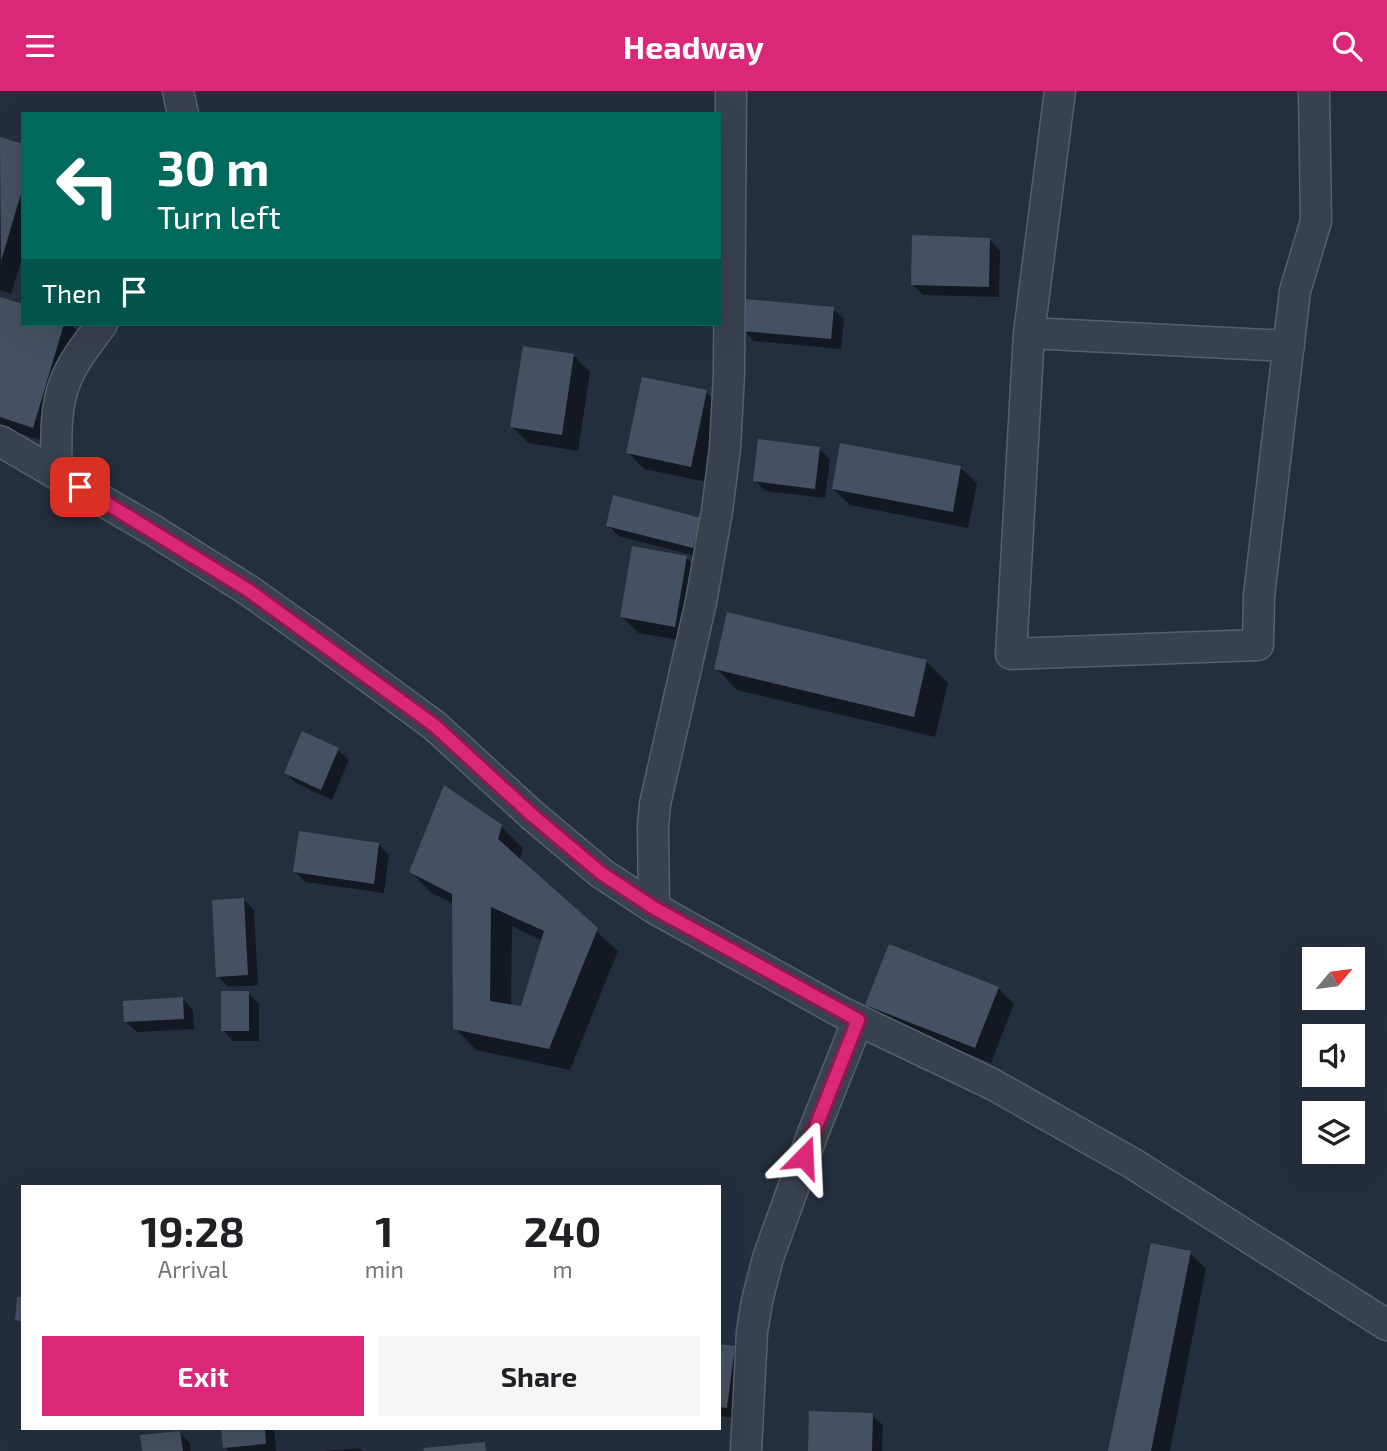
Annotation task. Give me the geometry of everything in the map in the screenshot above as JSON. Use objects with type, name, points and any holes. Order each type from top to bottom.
[{"type":"street","points":[[178,91],[183,112]]},
{"type":"street","points":[[654,908],[654,804],[701,602],[725,448],[729,374],[731,91]]},
{"type":"street","points":[[1060,91],[1029,333],[1011,654],[1258,645],[1259,596],[1295,291],[1316,221],[1314,91]]},
{"type":"street","points":[[56,474],[59,407],[63,386],[76,360],[101,326]]},
{"type":"street","points":[[1029,333],[1289,346]]},
{"type":"street","points":[[0,441],[248,590],[321,642],[435,726],[532,815],[601,873],[654,908],[858,1020],[992,1084],[1132,1163],[1387,1325]]},
{"type":"street","points":[[746,1451],[748,1385],[757,1301],[782,1215],[858,1020]]},
{"type":"building","points":[[0,137],[21,143],[21,194],[1,261]]},
{"type":"building","points":[[912,235],[990,238],[989,287],[911,285]]},
{"type":"building","points":[[0,297],[21,303],[21,326],[63,326],[33,428],[0,417]]},
{"type":"building","points":[[744,299],[834,307],[831,339],[741,331]]},
{"type":"building","points":[[523,346],[574,354],[562,435],[510,427]]},
{"type":"building","points":[[642,377],[707,390],[691,467],[626,453]]},
{"type":"building","points":[[758,439],[820,447],[815,489],[753,481]]},
{"type":"building","points":[[840,443],[961,466],[953,512],[832,489]]},
{"type":"building","points":[[613,495],[701,518],[693,548],[606,526]]},
{"type":"building","points":[[632,546],[687,556],[675,627],[620,617]]},
{"type":"building","points":[[727,612],[927,660],[914,717],[714,669]]},
{"type":"building","points":[[302,731],[339,748],[321,790],[284,773]]},
{"type":"building","points":[[444,785],[502,825],[498,839],[598,928],[549,1049],[453,1029],[452,894],[409,872]],"holes":[[[491,907],[544,931],[521,1006],[490,1001]]]},
{"type":"building","points":[[299,831],[379,843],[374,884],[293,872]]},
{"type":"building","points":[[244,898],[248,975],[216,977],[212,900]]},
{"type":"building","points":[[889,944],[999,987],[975,1048],[865,1005]]},
{"type":"building","points":[[221,991],[249,991],[249,1031],[221,1031]]},
{"type":"building","points":[[183,997],[184,1019],[124,1022],[123,1001]]},
{"type":"building","points":[[1151,1243],[1191,1251],[1151,1451],[1108,1451]]},
{"type":"building","points":[[17,1297],[21,1297],[21,1322],[15,1320]]},
{"type":"building","points":[[721,1344],[735,1346],[727,1408],[721,1407]]},
{"type":"building","points":[[809,1411],[873,1413],[872,1451],[808,1451]]},
{"type":"building","points":[[221,1430],[265,1430],[266,1444],[223,1448]]},
{"type":"building","points":[[180,1431],[183,1451],[142,1451],[140,1435]]},
{"type":"building","points":[[485,1442],[486,1451],[424,1451],[423,1448]]},
{"type":"route","points":[[80,487],[248,590],[435,726],[532,815],[601,873],[654,908],[858,1020],[804,1157]]}]
